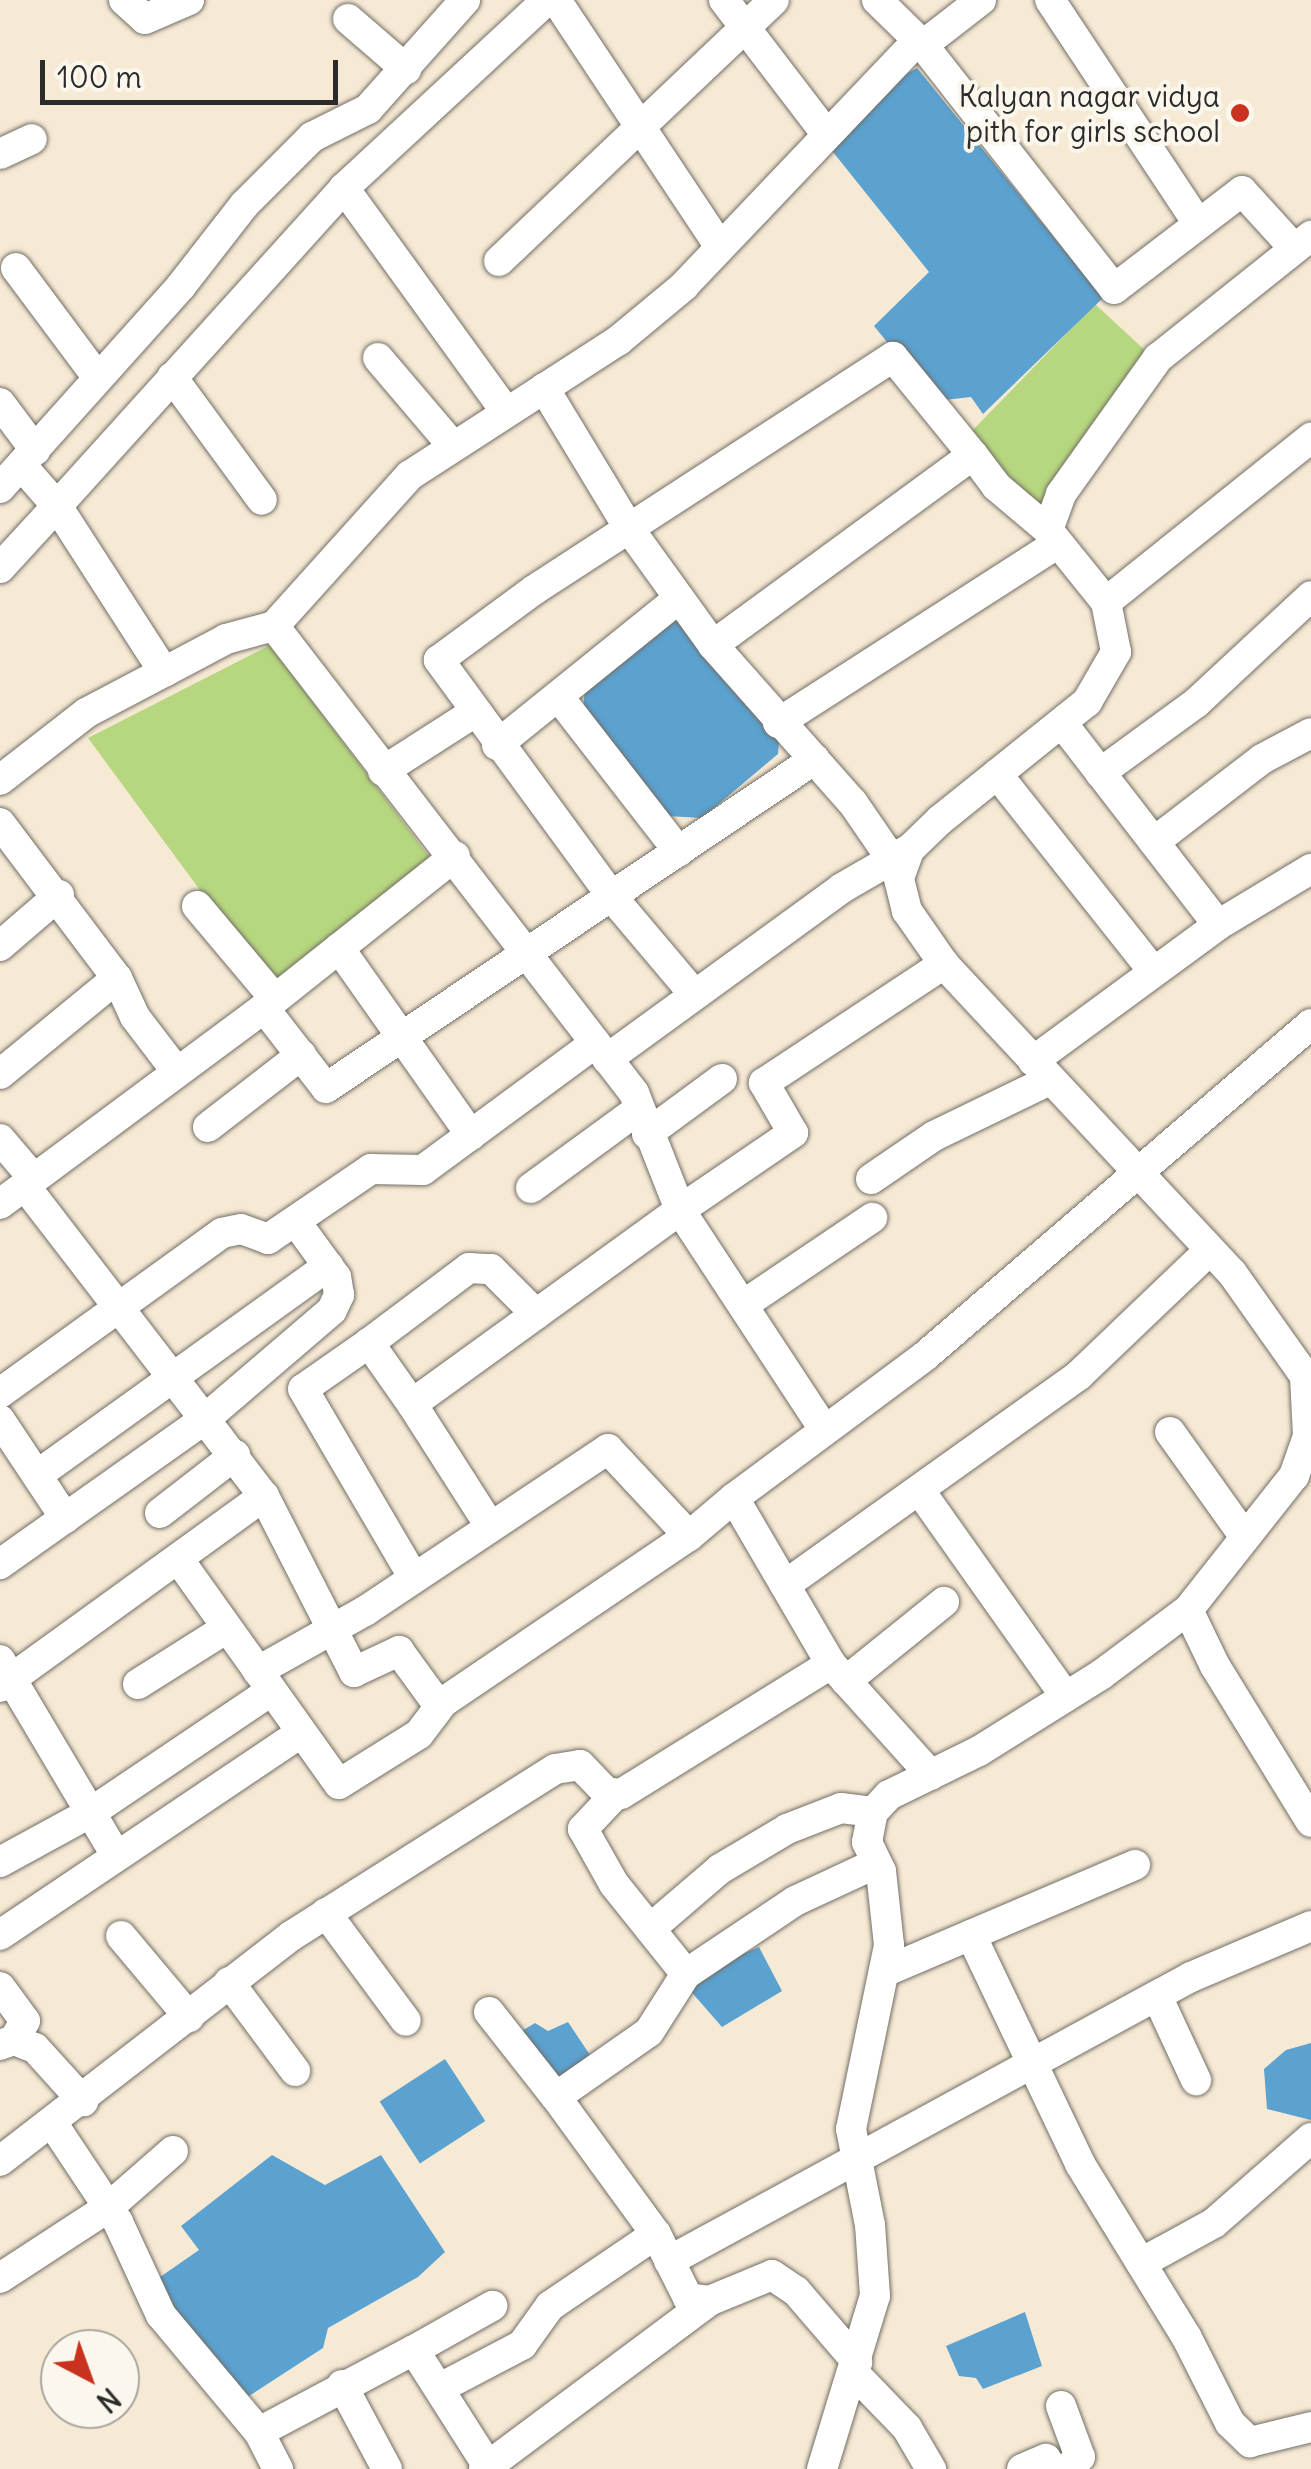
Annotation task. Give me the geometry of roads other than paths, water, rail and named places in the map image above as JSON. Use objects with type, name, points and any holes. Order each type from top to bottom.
[{"type":"street","points":[[124,0],[144,19],[189,0]]},
{"type":"street","points":[[0,568],[39,478],[98,378],[244,205],[312,137],[368,109],[466,0]]},
{"type":"street","points":[[0,488],[39,478],[172,377],[344,188],[548,0]]},
{"type":"street","points":[[556,0],[719,245]]},
{"type":"street","points":[[724,0],[824,131]]},
{"type":"street","points":[[499,260],[742,26],[774,0]]},
{"type":"street","points":[[778,723],[1053,537],[1061,494],[1158,358],[1301,241],[1242,191],[1114,289],[920,43],[877,0]]},
{"type":"street","points":[[0,780],[86,713],[226,639],[274,626],[410,475],[504,409],[619,340],[684,286],[824,131],[920,43],[981,0]]},
{"type":"street","points":[[1050,0],[1198,222]]},
{"type":"street","points":[[348,19],[406,69]]},
{"type":"street","points":[[0,154],[32,139]]},
{"type":"street","points":[[344,188],[504,409]]},
{"type":"street","points":[[16,268],[98,378]]},
{"type":"street","points":[[0,1394],[119,1303],[232,1229],[268,1239],[372,1169],[423,1170],[471,1135],[694,994],[899,854],[1087,702],[1116,652],[1106,602],[1053,537],[996,486],[893,357],[439,660],[497,744],[614,898],[694,994]]},
{"type":"street","points":[[378,358],[452,445]]},
{"type":"street","points":[[172,377],[262,500]]},
{"type":"street","points":[[544,388],[630,530],[713,645],[778,723],[816,759],[899,854],[907,911],[944,964],[1210,1250],[1308,1375],[1308,1436],[1294,1476],[1188,1610],[1066,1697],[889,1795],[874,1812],[866,1842],[877,1863],[889,1945],[852,2103],[856,2162],[870,2225],[875,2296],[855,2367],[815,2467]]},
{"type":"street","points":[[0,402],[39,478],[164,672]]},
{"type":"street","points":[[1106,602],[1311,438]]},
{"type":"street","points":[[713,645],[973,455]]},
{"type":"street","points":[[1100,773],[1196,704],[1311,596]]},
{"type":"street","points":[[497,744],[678,598]]},
{"type":"street","points":[[274,626],[634,1093],[680,1210],[824,1429]]},
{"type":"street","points":[[558,696],[679,852]]},
{"type":"street","points":[[383,771],[474,712]]},
{"type":"street","points":[[1062,723],[1218,925]]},
{"type":"street","points":[[1154,842],[1262,759],[1311,732]]},
{"type":"street","points":[[198,906],[326,1088],[816,759]]},
{"type":"street","points":[[996,774],[1152,971]]},
{"type":"street","points":[[0,822],[59,895],[117,978],[135,1018],[177,1072]]},
{"type":"street","points":[[0,1204],[270,1004],[455,856]]},
{"type":"street","points":[[871,1179],[1042,1070],[1152,971],[1218,925],[1311,869]]},
{"type":"street","points":[[0,946],[59,895]]},
{"type":"street","points":[[340,948],[471,1135]]},
{"type":"street","points":[[412,1404],[792,1133],[764,1082],[944,964]]},
{"type":"street","points":[[0,1074],[117,978]]},
{"type":"street","points":[[179,1560],[299,1734],[339,1784],[419,1734],[439,1706],[689,1536],[824,1429],[925,1356],[1311,1024]]},
{"type":"street","points":[[208,1126],[300,1055]]},
{"type":"street","points":[[530,1188],[722,1079]]},
{"type":"street","points":[[0,1139],[173,1380],[264,1496],[354,1672],[399,1651],[439,1706]]},
{"type":"street","points":[[743,1306],[872,1218]]},
{"type":"street","points":[[0,1564],[205,1419],[332,1310],[339,1287],[296,1222]]},
{"type":"street","points":[[785,1586],[1078,1375],[1210,1250]]},
{"type":"street","points":[[40,1473],[328,1266]]},
{"type":"street","points":[[414,1578],[303,1389],[470,1268],[491,1269],[536,1314]]},
{"type":"street","points":[[369,1343],[490,1526]]},
{"type":"street","points":[[0,1420],[40,1473],[65,1518]]},
{"type":"street","points":[[1170,1432],[1245,1537]]},
{"type":"street","points":[[0,1862],[90,1813],[334,1629],[608,1448],[689,1536]]},
{"type":"street","points":[[160,1512],[235,1455]]},
{"type":"street","points":[[920,1491],[1066,1697]]},
{"type":"street","points":[[116,1855],[4,1675],[179,1560],[264,1496]]},
{"type":"street","points":[[734,1498],[838,1672],[930,1775]]},
{"type":"street","points":[[686,1974],[650,1929],[582,1829],[613,1796],[838,1672],[944,1602]]},
{"type":"street","points":[[1188,1610],[1215,1666],[1311,1822]]},
{"type":"street","points":[[138,1684],[227,1628]]},
{"type":"street","points":[[0,1935],[299,1734]]},
{"type":"street","points":[[0,2161],[54,2124],[228,1982],[326,1913],[564,1765],[586,1769],[613,1796]]},
{"type":"street","points":[[650,1929],[720,1869],[787,1829],[841,1808],[874,1812]]},
{"type":"street","points":[[556,2097],[649,2032],[686,1974],[795,1901],[877,1863]]},
{"type":"street","points":[[884,1972],[1135,1866]]},
{"type":"street","points":[[326,1913],[406,2021]]},
{"type":"street","points":[[440,2388],[522,2344],[545,2310],[662,2248],[856,2162],[1157,1996],[1311,1926]]},
{"type":"street","points":[[971,1935],[1030,2068],[1240,2435],[1263,2441],[1311,2427]]},
{"type":"street","points":[[121,1936],[189,2017]]},
{"type":"street","points":[[228,1982],[295,2071]]},
{"type":"street","points":[[0,1987],[24,2021],[7,2043],[35,2048],[83,2101]]},
{"type":"street","points":[[1157,1996],[1196,2080]]},
{"type":"street","points":[[489,2012],[556,2097],[662,2248],[688,2298],[709,2301]]},
{"type":"street","points":[[54,2124],[109,2207],[172,2333],[260,2432],[278,2469]]},
{"type":"street","points":[[1142,2263],[1214,2223],[1311,2138]]},
{"type":"street","points":[[0,2278],[109,2207],[172,2151]]},
{"type":"street","points":[[414,2350],[502,2463],[709,2301],[772,2274],[796,2291],[907,2428],[932,2469]]},
{"type":"street","points":[[260,2432],[492,2306]]},
{"type":"street","points":[[342,2385],[387,2469]]},
{"type":"street","points":[[1060,2406],[1080,2457],[1067,2469]]},
{"type":"street","points":[[1022,2469],[1046,2459],[1053,2469]]},
{"type":"water","points":[[917,68],[1103,298],[983,414],[971,397],[935,401],[874,326],[929,272],[829,147],[882,87]]},
{"type":"water","points":[[678,619],[779,742],[778,754],[702,818],[666,816],[582,723],[585,687]]},
{"type":"water","points":[[759,1947],[782,1991],[722,2027],[687,1987],[710,1968]]},
{"type":"water","points":[[568,2022],[590,2055],[553,2081],[512,2037],[535,2023],[548,2031]]},
{"type":"water","points":[[1311,2043],[1311,2120],[1267,2109],[1264,2069],[1286,2050]]},
{"type":"water","points":[[445,2059],[485,2121],[420,2164],[380,2101]]},
{"type":"water","points":[[272,2155],[325,2185],[381,2155],[445,2252],[418,2277],[328,2328],[323,2348],[249,2396],[196,2347],[150,2284],[199,2250],[181,2226]]},
{"type":"water","points":[[1025,2312],[1042,2366],[983,2389],[976,2378],[959,2376],[946,2346]]},
{"type":"place","name":"Kalyan nagar vidya pith for girls school","points":[[1240,113]]}]
